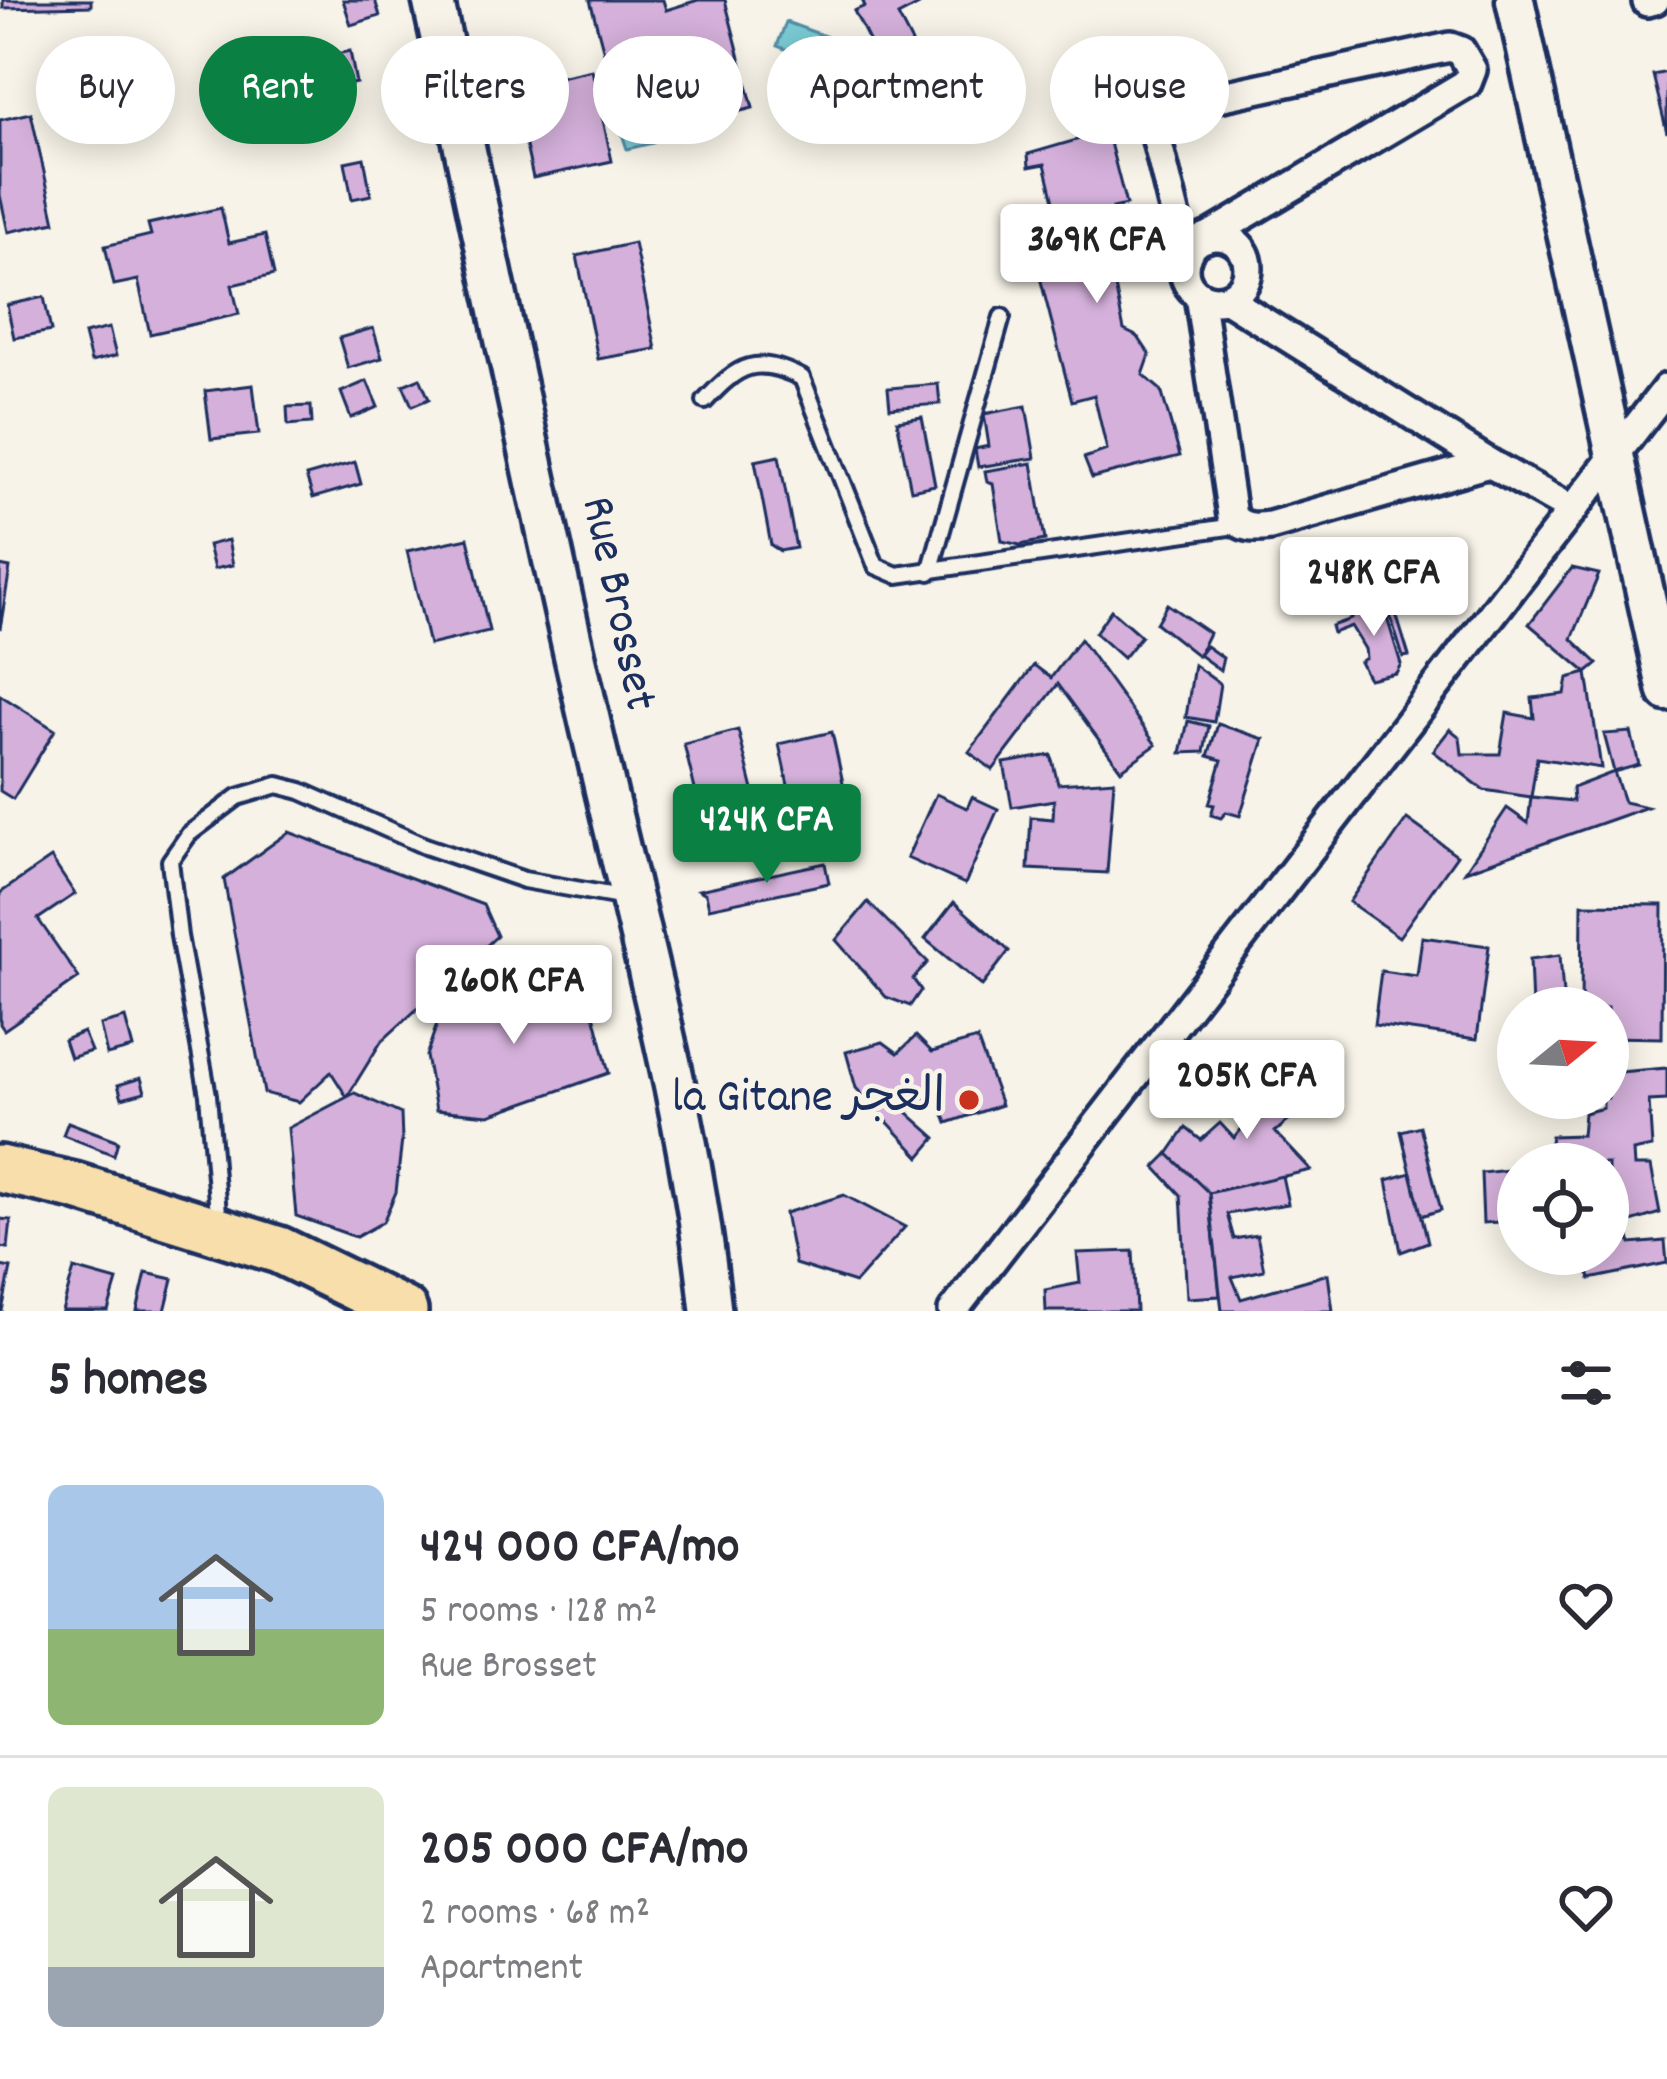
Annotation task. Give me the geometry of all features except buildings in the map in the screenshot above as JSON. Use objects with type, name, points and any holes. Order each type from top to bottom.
[{"type":"main road","name":"Rue Brosset","points":[[433,0],[702,1229]]},
{"type":"main road","points":[[0,1169],[74,1186],[279,1250],[404,1311]]},
{"type":"main road","points":[[702,1229],[711,1311]]},
{"type":"main road","points":[[702,1229],[739,1311]]},
{"type":"street","points":[[1515,0],[1667,692]]},
{"type":"street","points":[[1196,248],[1156,136],[1175,111],[1191,103],[1450,46],[1469,59],[1472,70],[1467,83],[1196,248],[1185,272],[1190,285],[1573,510]]},
{"type":"street","points":[[1196,248],[1220,236],[1244,251],[1247,279],[1239,291],[1213,297]]},
{"type":"street","points":[[1213,297],[1232,517],[1242,525],[1270,526],[1490,463]]},
{"type":"street","points":[[953,1311],[1667,388]]},
{"type":"lane","points":[[930,572],[1002,317]]},
{"type":"lane","points":[[705,400],[732,372],[774,364],[802,378],[876,566],[897,575],[1242,525]]},
{"type":"lane","points":[[220,1232],[208,1096],[178,935],[170,861],[189,834],[238,797],[278,785],[301,790],[425,846],[524,880],[631,898]]},
{"type":"water","points":[[786,22],[825,36],[781,36]]},
{"type":"place","name":"la Gitane الغجر","points":[[969,1100]]}]
